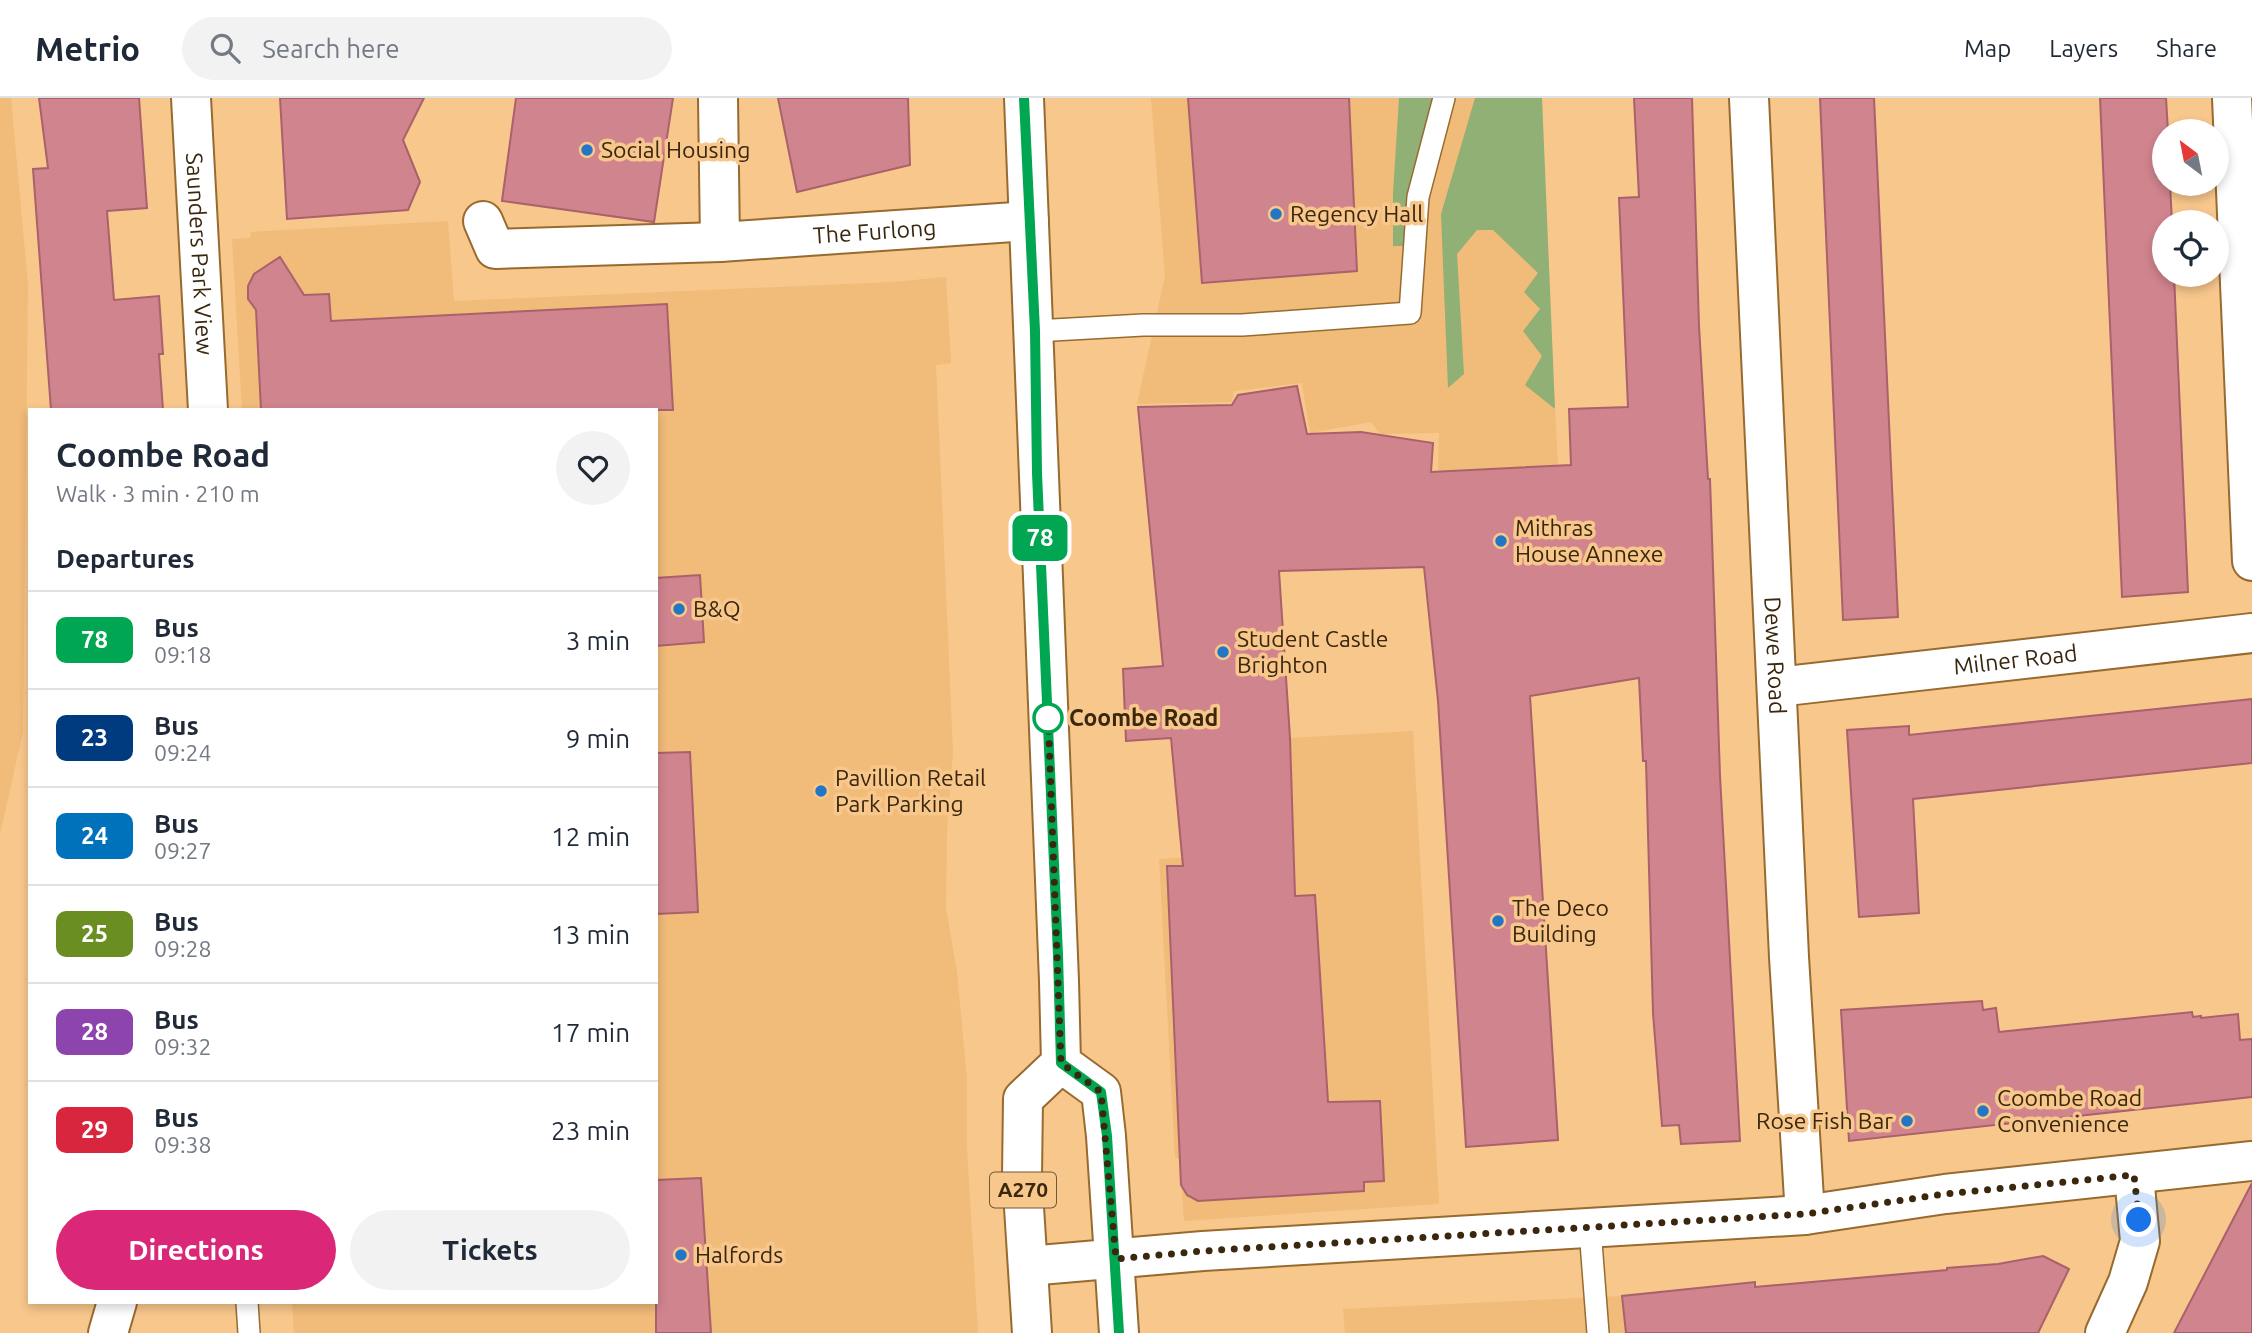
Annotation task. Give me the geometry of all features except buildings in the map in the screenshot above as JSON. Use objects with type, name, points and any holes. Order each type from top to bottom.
[{"type":"street","name":"Saunders Park View","points":[[191,98],[208,408]]},
{"type":"street","points":[[718,98],[720,242]]},
{"type":"street","points":[[1024,98],[1061,1063],[1101,1092],[1116,1259],[1119,1333]]},
{"type":"street","name":"Dewe Road","points":[[1749,98],[1790,970],[1805,1214]]},
{"type":"street","points":[[2232,98],[2252,561]]},
{"type":"street","name":"The Furlong","points":[[483,221],[495,249],[720,242],[1029,221]]},
{"type":"street","name":"Milner Road","points":[[1777,687],[2252,633]]},
{"type":"street","name":"A270","points":[[1032,1333],[1022,1176],[1024,1099],[1061,1063]]},
{"type":"street","points":[[1028,1266],[1203,1251],[1805,1214],[1945,1194],[2252,1161]]},
{"type":"street","points":[[2105,1333],[2128,1282],[2140,1241],[2134,1175]]},
{"type":"street","points":[[108,1333],[116,1304]]},
{"type":"lane","points":[[1035,331],[1143,325],[1242,325],[1410,313],[1419,197],[1444,98]]},
{"type":"lane","points":[[1590,1229],[1598,1333]]},
{"type":"lane","points":[[247,1304],[249,1333]]},
{"type":"shaded area","points":[[0,98],[11,98],[28,285],[23,732],[0,834]]},
{"type":"shaded area","points":[[1151,98],[1542,98],[1547,258],[1565,597],[1438,475],[1439,433],[1380,434],[1371,422],[1310,433],[1302,383],[1234,391],[1232,402],[1137,404],[1165,276]]},
{"type":"shaded area","name":"Pavillion Retail Park Parking","points":[[448,221],[454,301],[892,282],[946,277],[951,363],[936,365],[953,752],[947,829],[946,908],[957,972],[967,1079],[967,1148],[978,1333],[294,1333],[292,1304],[658,1304],[658,408],[242,408],[232,239],[250,238],[251,232]]},
{"type":"shaded area","points":[[1413,731],[1439,1204],[1184,1221],[1180,1158],[1175,1158],[1159,859],[1294,852],[1290,738]]},
{"type":"shaded area","points":[[1622,1296],[1626,1333],[1345,1333],[1343,1309]]},
{"type":"green space","points":[[1399,98],[1444,98],[1414,246],[1393,246],[1393,193]]},
{"type":"green space","points":[[1475,98],[1542,98],[1555,409],[1525,385],[1542,356],[1523,331],[1540,309],[1524,292],[1538,273],[1493,230],[1477,230],[1457,254],[1464,374],[1448,388],[1441,214]]},
{"type":"bus line","name":"78","points":[[1024,98],[1061,1063],[1101,1092],[1107,1136],[1119,1333]]},
{"type":"place","name":"Social Housing","points":[[587,150]]},
{"type":"place","name":"Regency Hall","points":[[1276,214]]},
{"type":"place","name":"Mithras House Annexe","points":[[1501,541]]},
{"type":"place","name":"B&Q","points":[[679,609]]},
{"type":"place","name":"Student Castle Brighton","points":[[1223,652]]},
{"type":"place","name":"Coombe Road","points":[[1048,718]]},
{"type":"place","name":"Pavillion Retail Park Parking","points":[[821,791]]},
{"type":"place","name":"The Deco Building","points":[[1498,921]]},
{"type":"place","name":"Coombe Road Convenience","points":[[1983,1111]]},
{"type":"place","name":"Rose Fish Bar","points":[[1907,1121]]},
{"type":"place","name":"Halfords","points":[[681,1255]]},
{"type":"route","points":[[1048,718],[1048,712],[1061,1063],[1101,1092],[1116,1259],[1203,1251],[1242,1251],[1805,1214],[1945,1194],[2134,1175],[2139,1220]]}]
